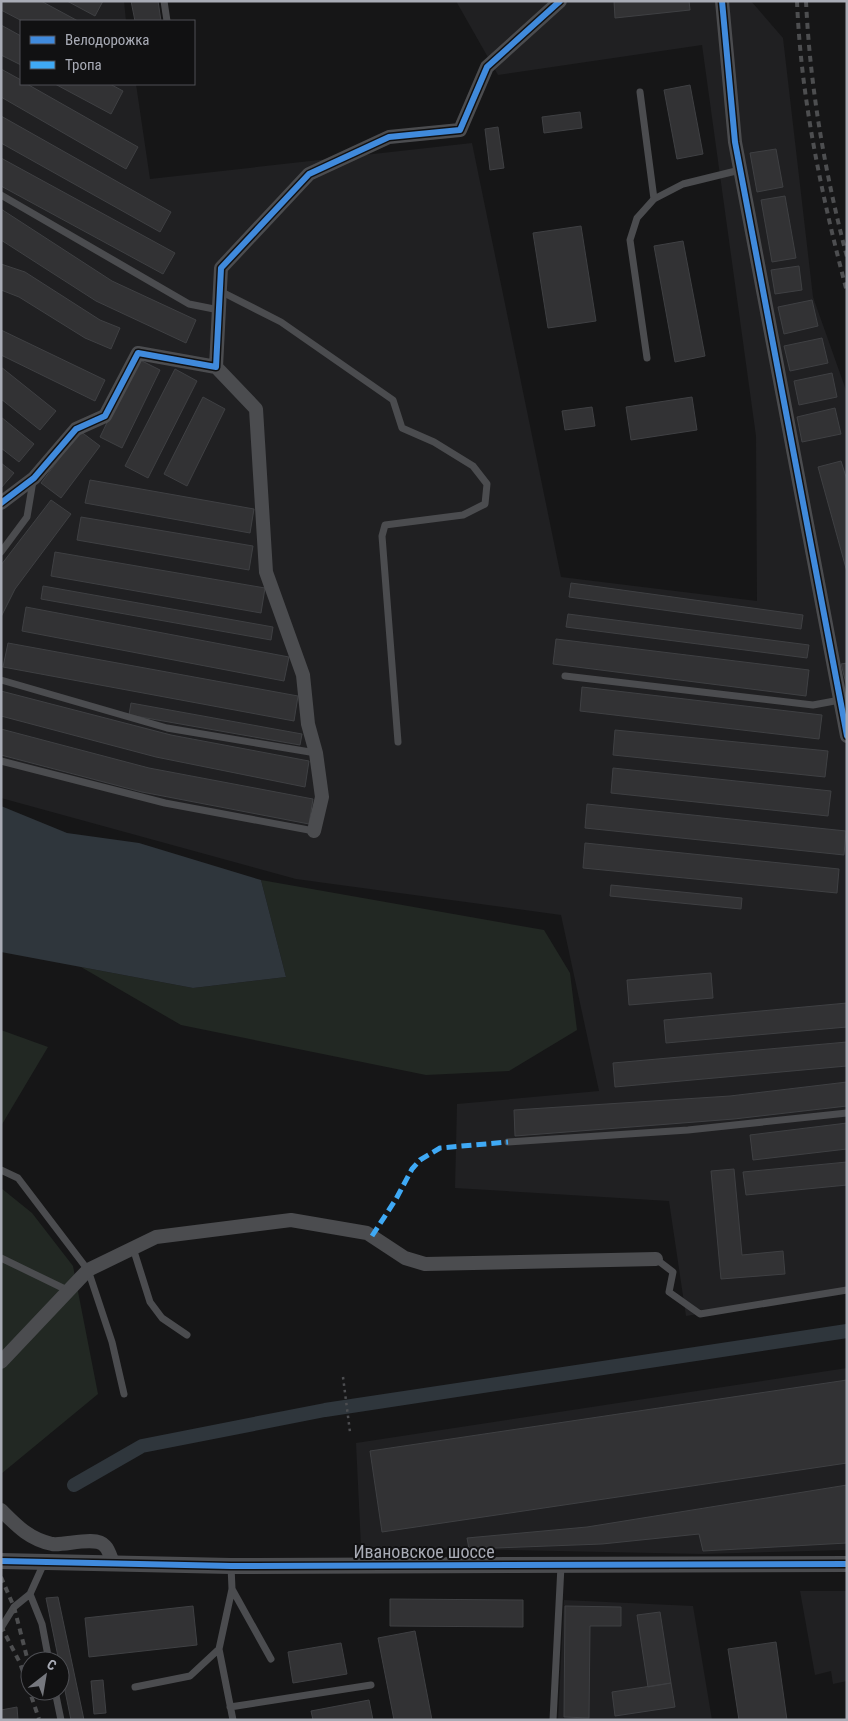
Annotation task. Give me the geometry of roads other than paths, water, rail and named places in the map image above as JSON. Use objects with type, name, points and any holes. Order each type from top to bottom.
[{"type":"street","points":[[216,367],[221,268],[309,174],[389,137],[460,130],[487,68],[560,1]]},
{"type":"street","points":[[722,1],[735,142],[847,736]]},
{"type":"street","points":[[1,503],[34,478],[76,429],[105,416],[138,353],[216,367],[256,409],[266,572],[303,675],[308,724],[316,753],[322,797],[314,831]]},
{"type":"street","points":[[1,1362],[67,1290],[88,1270],[156,1237],[291,1220],[367,1233],[404,1258],[424,1264],[656,1260]]},
{"type":"street","points":[[1,1510],[23,1532],[36,1539],[54,1544],[98,1541],[105,1546],[114,1563]]},
{"type":"street","name":"Ивановское шоссе","points":[[1,1561],[231,1566],[847,1564]]},
{"type":"lane","points":[[164,1],[167,20]]},
{"type":"lane","points":[[640,92],[654,199]]},
{"type":"lane","points":[[647,358],[630,240],[637,218],[654,199],[682,184],[740,170]]},
{"type":"lane","points":[[1,195],[189,304],[219,310]]},
{"type":"lane","points":[[220,291],[281,322],[393,400],[402,428],[434,442],[473,466],[487,484],[485,504],[463,515],[385,525],[382,536],[398,742]]},
{"type":"lane","points":[[1,552],[28,517],[34,478]]},
{"type":"lane","points":[[565,676],[813,704],[840,700]]},
{"type":"lane","points":[[1,680],[167,728],[316,753]]},
{"type":"lane","points":[[1,761],[165,804],[314,831]]},
{"type":"lane","points":[[508,1142],[688,1130],[847,1113]]},
{"type":"lane","points":[[1,1170],[18,1178],[88,1270],[112,1342],[124,1394]]},
{"type":"lane","points":[[133,1248],[150,1302],[162,1318],[187,1335]]},
{"type":"lane","points":[[1,1258],[67,1290]]},
{"type":"lane","points":[[656,1260],[673,1272],[669,1292],[700,1314],[847,1290]]},
{"type":"lane","points":[[1,1628],[14,1607],[30,1594],[45,1561]]},
{"type":"lane","points":[[231,1566],[232,1589],[219,1649],[232,1720]]},
{"type":"lane","points":[[553,1720],[561,1566]]},
{"type":"lane","points":[[232,1589],[271,1659]]},
{"type":"lane","points":[[30,1594],[42,1624],[47,1651]]},
{"type":"lane","points":[[135,1687],[190,1676],[219,1649]]},
{"type":"lane","points":[[230,1707],[371,1685]]},
{"type":"lane","points":[[57,1701],[61,1720]]},
{"type":"waterway","points":[[74,1485],[142,1446],[325,1410],[847,1331]]},
{"type":"railway","points":[[797,1],[803,75],[814,148],[847,292]]},
{"type":"railway","points":[[806,1],[811,66],[825,162],[847,257]]},
{"type":"railway","points":[[1,1577],[14,1607],[25,1651]]},
{"type":"railway","points":[[1,1626],[20,1663],[39,1719]]}]
